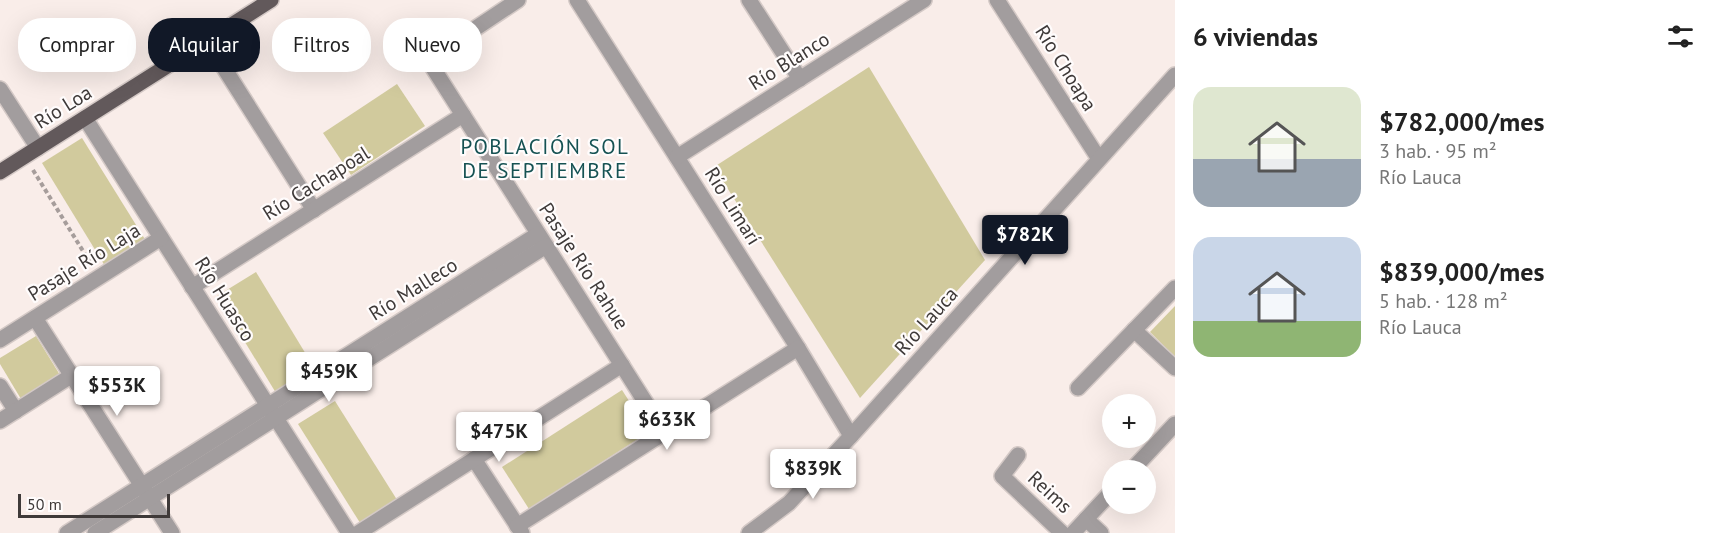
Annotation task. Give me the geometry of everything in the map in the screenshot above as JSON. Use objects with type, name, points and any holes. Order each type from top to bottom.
[{"type":"main road","name":"Río Loa","points":[[243,18],[271,0]]},
{"type":"main road","name":"Río Loa","points":[[0,172],[158,72]]},
{"type":"street","name":"Pasaje Río Rahue","points":[[518,0],[428,60],[665,433]]},
{"type":"street","name":"Río Limarí","points":[[577,0],[798,348],[851,436]]},
{"type":"street","points":[[750,0],[800,79]]},
{"type":"street","name":"Río Blanco","points":[[677,157],[924,0]]},
{"type":"street","name":"Río Choapa","points":[[997,0],[1099,159]]},
{"type":"street","points":[[227,72],[314,210]]},
{"type":"street","name":"Río Lauca","points":[[749,533],[789,503],[1175,75]]},
{"type":"street","points":[[0,89],[31,152]]},
{"type":"street","name":"Río Cachapoal","points":[[192,287],[463,115]]},
{"type":"street","name":"Río Huasco","points":[[85,118],[349,533]]},
{"type":"street","name":"Pasaje Río Laja","points":[[0,340],[161,238]]},
{"type":"street","name":"Río Malleco","points":[[67,533],[145,492],[542,240]]},
{"type":"street","points":[[1078,388],[1175,288]]},
{"type":"street","points":[[34,318],[172,533]]},
{"type":"street","points":[[1134,330],[1175,368]]},
{"type":"street","points":[[474,459],[520,530],[798,348]]},
{"type":"street","points":[[358,533],[622,365]]},
{"type":"street","points":[[0,421],[71,376]]},
{"type":"street","points":[[0,386],[16,411]]},
{"type":"street","points":[[1141,460],[1175,424]]},
{"type":"street","name":"Reims","points":[[1018,455],[1002,476],[1062,533]]},
{"type":"street","name":"Río Malleco","points":[[94,533],[145,492]]},
{"type":"street","points":[[1073,533],[1102,502]]},
{"type":"street","points":[[1086,519],[1101,533]]},
{"type":"path","points":[[31,152],[99,277]]},
{"type":"shaded area","points":[[869,67],[985,260],[860,398],[714,167]]},
{"type":"shaded area","points":[[397,84],[425,126],[351,175],[323,133]]},
{"type":"shaded area","points":[[82,138],[146,241],[105,266],[42,163]]},
{"type":"shaded area","points":[[256,272],[318,374],[279,398],[217,296]]},
{"type":"shaded area","points":[[1175,306],[1175,357],[1150,332]]},
{"type":"shaded area","points":[[36,336],[60,375],[21,399],[0,364],[0,358]]},
{"type":"shaded area","points":[[622,390],[649,432],[529,509],[502,467]]},
{"type":"shaded area","points":[[335,401],[399,503],[362,526],[298,424]]},
{"type":"district","name":"POBLACIÓN SOL DE SEPTIEMBRE","points":[[545,159]]}]
